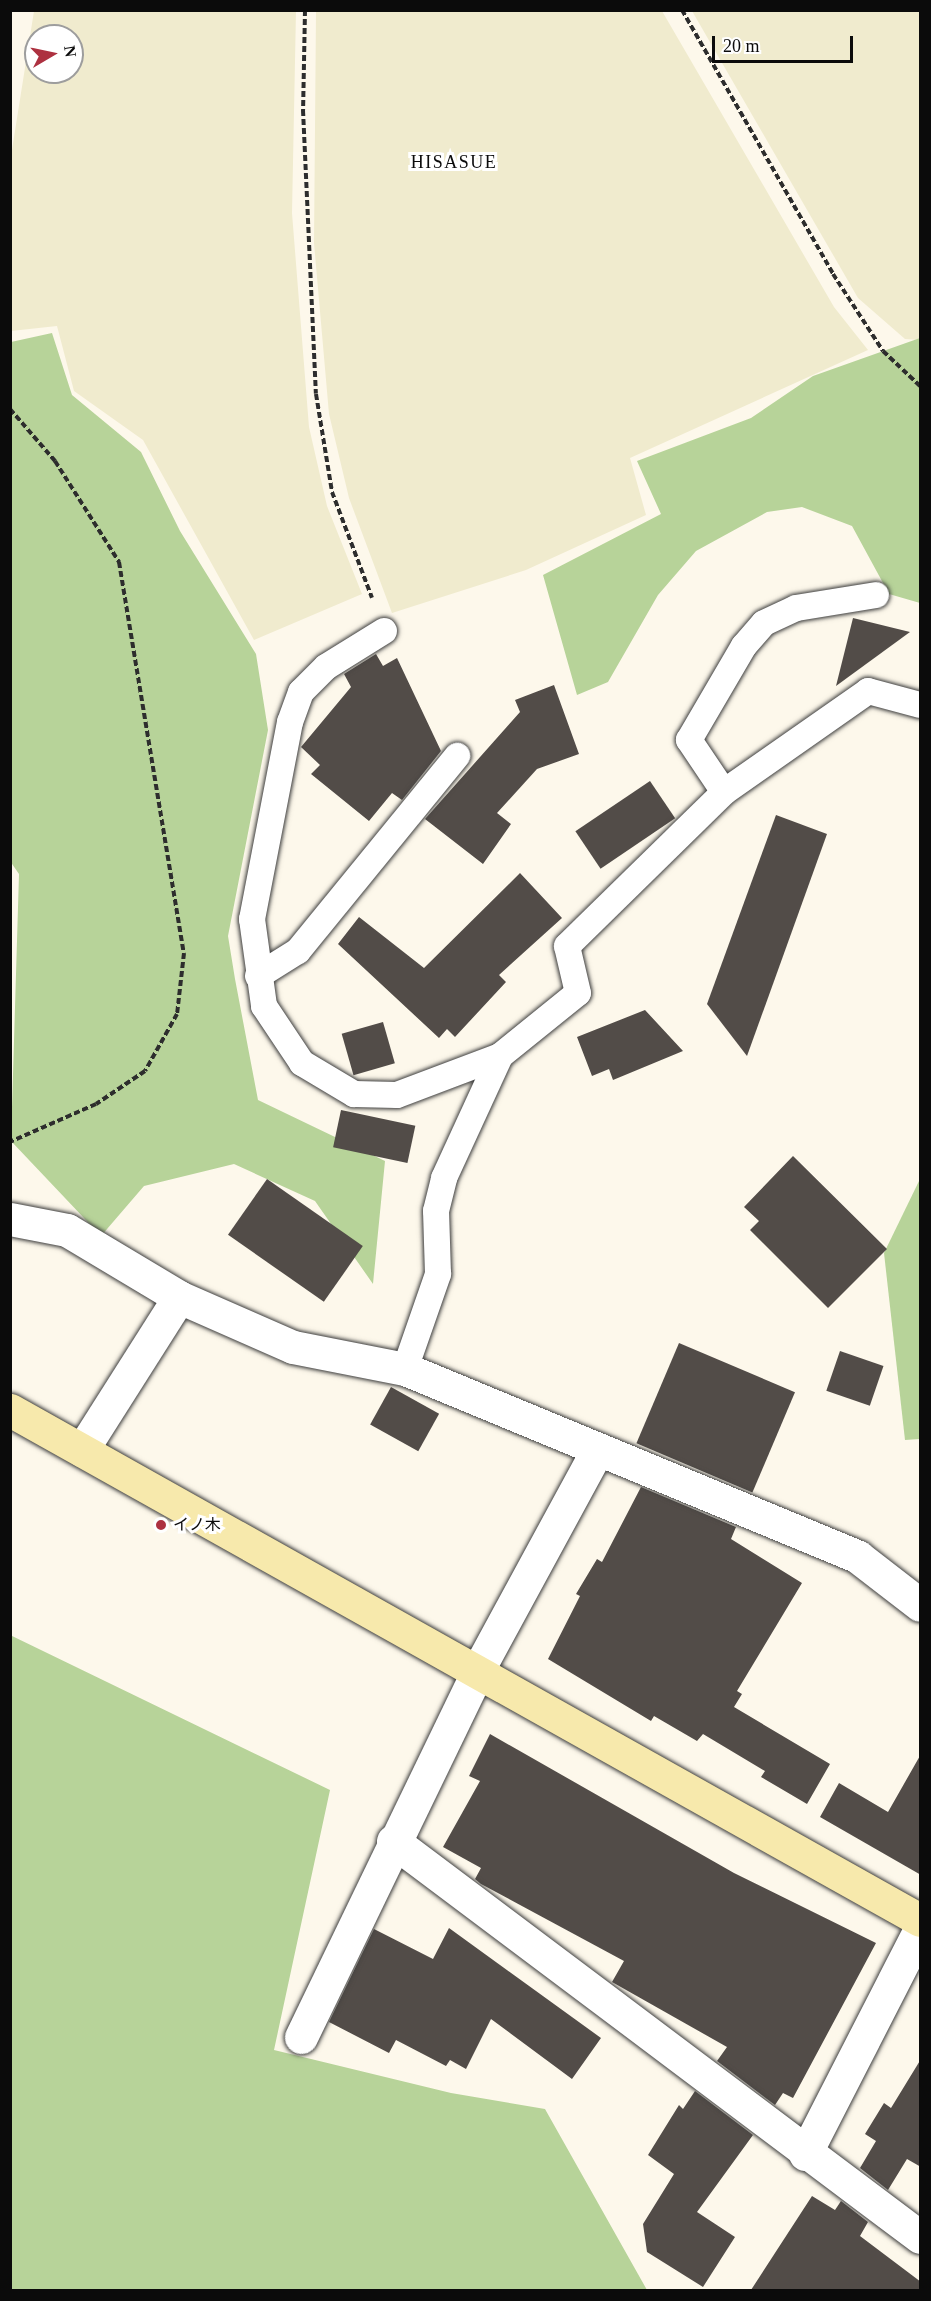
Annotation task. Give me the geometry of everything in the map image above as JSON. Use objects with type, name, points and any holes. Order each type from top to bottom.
[{"type":"street","points":[[10,1219],[67,1230],[179,1298],[293,1347],[405,1369],[858,1557],[921,1605]]},
{"type":"street","points":[[82,1450],[179,1298]]},
{"type":"street","points":[[10,1410],[479,1668],[921,1920]]},
{"type":"street","points":[[301,2037],[393,1840],[479,1668],[598,1449]]},
{"type":"street","points":[[393,1840],[805,2154],[921,2237]]},
{"type":"street","points":[[805,2154],[921,1929]]},
{"type":"lane","points":[[724,792],[689,740],[744,646],[764,623],[796,608],[876,595]]},
{"type":"lane","points":[[384,631],[326,667],[301,692],[259,869],[252,919],[258,976],[264,1006],[302,1063],[354,1094],[397,1095],[500,1056],[578,993],[567,946],[724,792],[868,691],[921,705]]},
{"type":"lane","points":[[258,976],[298,951],[457,756]]},
{"type":"lane","points":[[405,1369],[438,1274],[436,1211],[444,1178],[500,1056]]},
{"type":"path","points":[[305,10],[303,110],[316,394],[332,492],[384,631]]},
{"type":"path","points":[[682,10],[833,274],[883,351],[921,386]]},
{"type":"path","points":[[10,409],[55,461],[118,562],[183,952],[177,1014],[145,1071],[96,1104],[10,1142]]},
{"type":"shaded area","points":[[34,11],[296,11],[292,213],[309,427],[327,506],[362,594],[254,640],[143,440],[74,391],[57,326],[11,331],[11,156],[24,74],[24,84],[84,84],[84,24],[32,24]]},
{"type":"shaded area","points":[[316,11],[662,11],[834,307],[868,350],[630,458],[646,515],[526,570],[392,613],[349,498],[329,414],[314,243]]},
{"type":"shaded area","points":[[692,11],[920,11],[920,340],[905,339],[858,298]]},
{"type":"green space","points":[[52,333],[72,395],[141,452],[180,531],[256,654],[268,730],[228,936],[235,979],[258,1100],[385,1161],[373,1284],[315,1201],[234,1164],[144,1186],[101,1236],[11,1141],[19,874],[10,861],[11,342]]},
{"type":"green space","points":[[920,338],[920,603],[889,594],[852,526],[802,507],[767,512],[696,551],[658,595],[608,682],[577,695],[543,575],[661,514],[637,461],[751,418],[813,376]]},
{"type":"green space","points":[[920,1179],[920,1439],[905,1440],[884,1253]]},
{"type":"green space","points":[[10,1635],[330,1790],[274,2050],[451,2093],[545,2109],[647,2290],[11,2290]]},
{"type":"building","points":[[853,618],[910,632],[836,686]]},
{"type":"building","points":[[376,654],[383,666],[397,658],[441,751],[402,800],[392,793],[369,821],[311,774],[320,765],[301,747],[351,687],[344,674]]},
{"type":"building","points":[[554,685],[579,754],[537,769],[497,813],[511,824],[483,864],[425,819],[520,712],[515,700]]},
{"type":"building","points":[[650,781],[675,818],[601,869],[575,831]]},
{"type":"building","points":[[776,815],[827,834],[747,1056],[707,1004]]},
{"type":"building","points":[[520,873],[562,918],[499,975],[506,982],[455,1037],[447,1029],[439,1038],[338,944],[359,917],[424,968]]},
{"type":"building","points":[[645,1010],[683,1051],[613,1080],[609,1069],[592,1076],[577,1037]]},
{"type":"building","points":[[383,1022],[395,1063],[354,1075],[342,1034]]},
{"type":"building","points":[[341,1110],[415,1126],[407,1163],[333,1147]]},
{"type":"building","points":[[793,1156],[887,1249],[828,1308],[750,1230],[759,1221],[744,1207]]},
{"type":"building","points":[[267,1179],[363,1246],[324,1302],[228,1235]]},
{"type":"building","points":[[679,1343],[795,1392],[752,1493],[636,1443]]},
{"type":"building","points":[[840,1351],[883,1366],[870,1406],[826,1391]]},
{"type":"building","points":[[391,1387],[439,1414],[418,1451],[370,1425]]},
{"type":"building","points":[[641,1487],[736,1527],[731,1539],[802,1583],[737,1691],[742,1694],[734,1707],[830,1764],[807,1804],[761,1777],[765,1771],[703,1734],[697,1741],[654,1716],[651,1721],[548,1659],[580,1596],[576,1594],[597,1559],[602,1562]]},
{"type":"building","points":[[490,1734],[734,1873],[876,1943],[793,2098],[783,2093],[775,2105],[717,2061],[727,2047],[612,1982],[624,1961],[481,1884],[475,1879],[481,1868],[443,1847],[480,1781],[469,1776]]},
{"type":"building","points":[[921,1754],[921,1875],[820,1817],[839,1783],[888,1812]]},
{"type":"building","points":[[449,1928],[601,2038],[572,2079],[491,2019],[466,2069],[450,2060],[446,2066],[396,2040],[389,2053],[329,2022],[374,1929],[433,1959]]},
{"type":"building","points":[[921,2059],[921,2167],[907,2159],[888,2190],[860,2168],[876,2141],[865,2134],[884,2103],[891,2108]]},
{"type":"building","points":[[695,2091],[753,2135],[697,2212],[735,2237],[703,2287],[647,2252],[643,2224],[674,2174],[648,2155],[679,2105],[683,2109]]},
{"type":"building","points":[[812,2196],[835,2210],[841,2201],[868,2222],[860,2236],[921,2282],[921,2290],[751,2290]]},
{"type":"place","name":"イノ木","points":[[161,1525]]},
{"type":"district","name":"HISASUE","points":[[454,162]]}]
